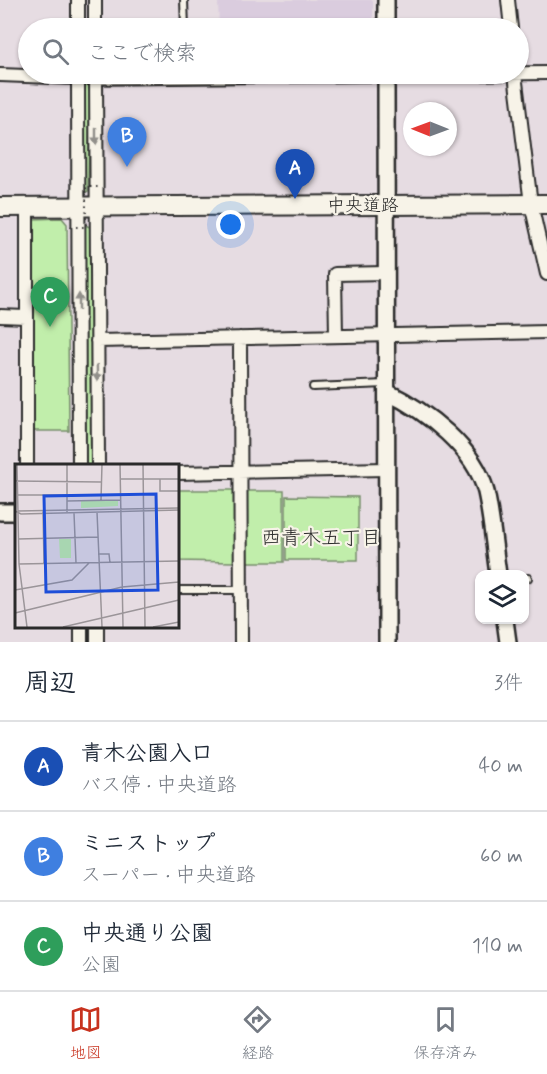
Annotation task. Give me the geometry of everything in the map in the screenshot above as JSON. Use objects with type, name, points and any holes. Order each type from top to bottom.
[{"type":"main road","name":"中央道路","points":[[0,207],[539,204]]},
{"type":"street","points":[[78,0],[78,18]]},
{"type":"street","points":[[95,0],[95,18]]},
{"type":"street","points":[[386,0],[386,18]]},
{"type":"street","points":[[508,0],[510,18]]},
{"type":"street","points":[[529,74],[547,73]]},
{"type":"street","points":[[0,75],[18,75]]},
{"type":"street","points":[[79,84],[97,341],[98,464]]},
{"type":"street","points":[[79,464],[87,207],[95,84]]},
{"type":"street","points":[[386,84],[387,642]]},
{"type":"street","points":[[517,84],[539,204],[547,274]]},
{"type":"street","points":[[27,208],[27,464]]},
{"type":"street","points":[[336,336],[335,274],[386,273]]},
{"type":"street","points":[[0,316],[26,317]]},
{"type":"street","points":[[97,341],[547,332]]},
{"type":"street","points":[[240,338],[241,642]]},
{"type":"street","points":[[387,388],[444,428],[476,470],[485,490],[497,570]]},
{"type":"street","points":[[178,473],[386,469]]},
{"type":"street","points":[[506,624],[508,642]]},
{"type":"lane","points":[[184,0],[185,18]]},
{"type":"lane","points":[[313,387],[387,388]]},
{"type":"lane","points":[[178,590],[240,590]]},
{"type":"path","points":[[70,227],[86,227],[86,187],[102,187]]},
{"type":"shaded area","points":[[218,0],[373,0],[373,18],[219,18]]},
{"type":"green space","points":[[83,84],[90,84],[88,191],[83,192]]},
{"type":"green space","points":[[62,218],[67,224],[69,431],[32,431],[33,219]]},
{"type":"green space","points":[[85,225],[90,227],[91,464],[84,464],[83,227]]},
{"type":"green space","points":[[178,490],[234,490],[234,562],[178,561]]},
{"type":"green space","points":[[247,491],[284,491],[284,562],[247,562]]},
{"type":"green space","points":[[286,496],[358,497],[358,560],[286,560]]},
{"type":"place","name":"ミニストップ","points":[[127,167]]},
{"type":"place","name":"青木公園入口","points":[[295,199]]},
{"type":"place","name":"中央通り公園","points":[[50,327]]},
{"type":"district","name":"西青木五丁目","points":[[321,538]]}]
